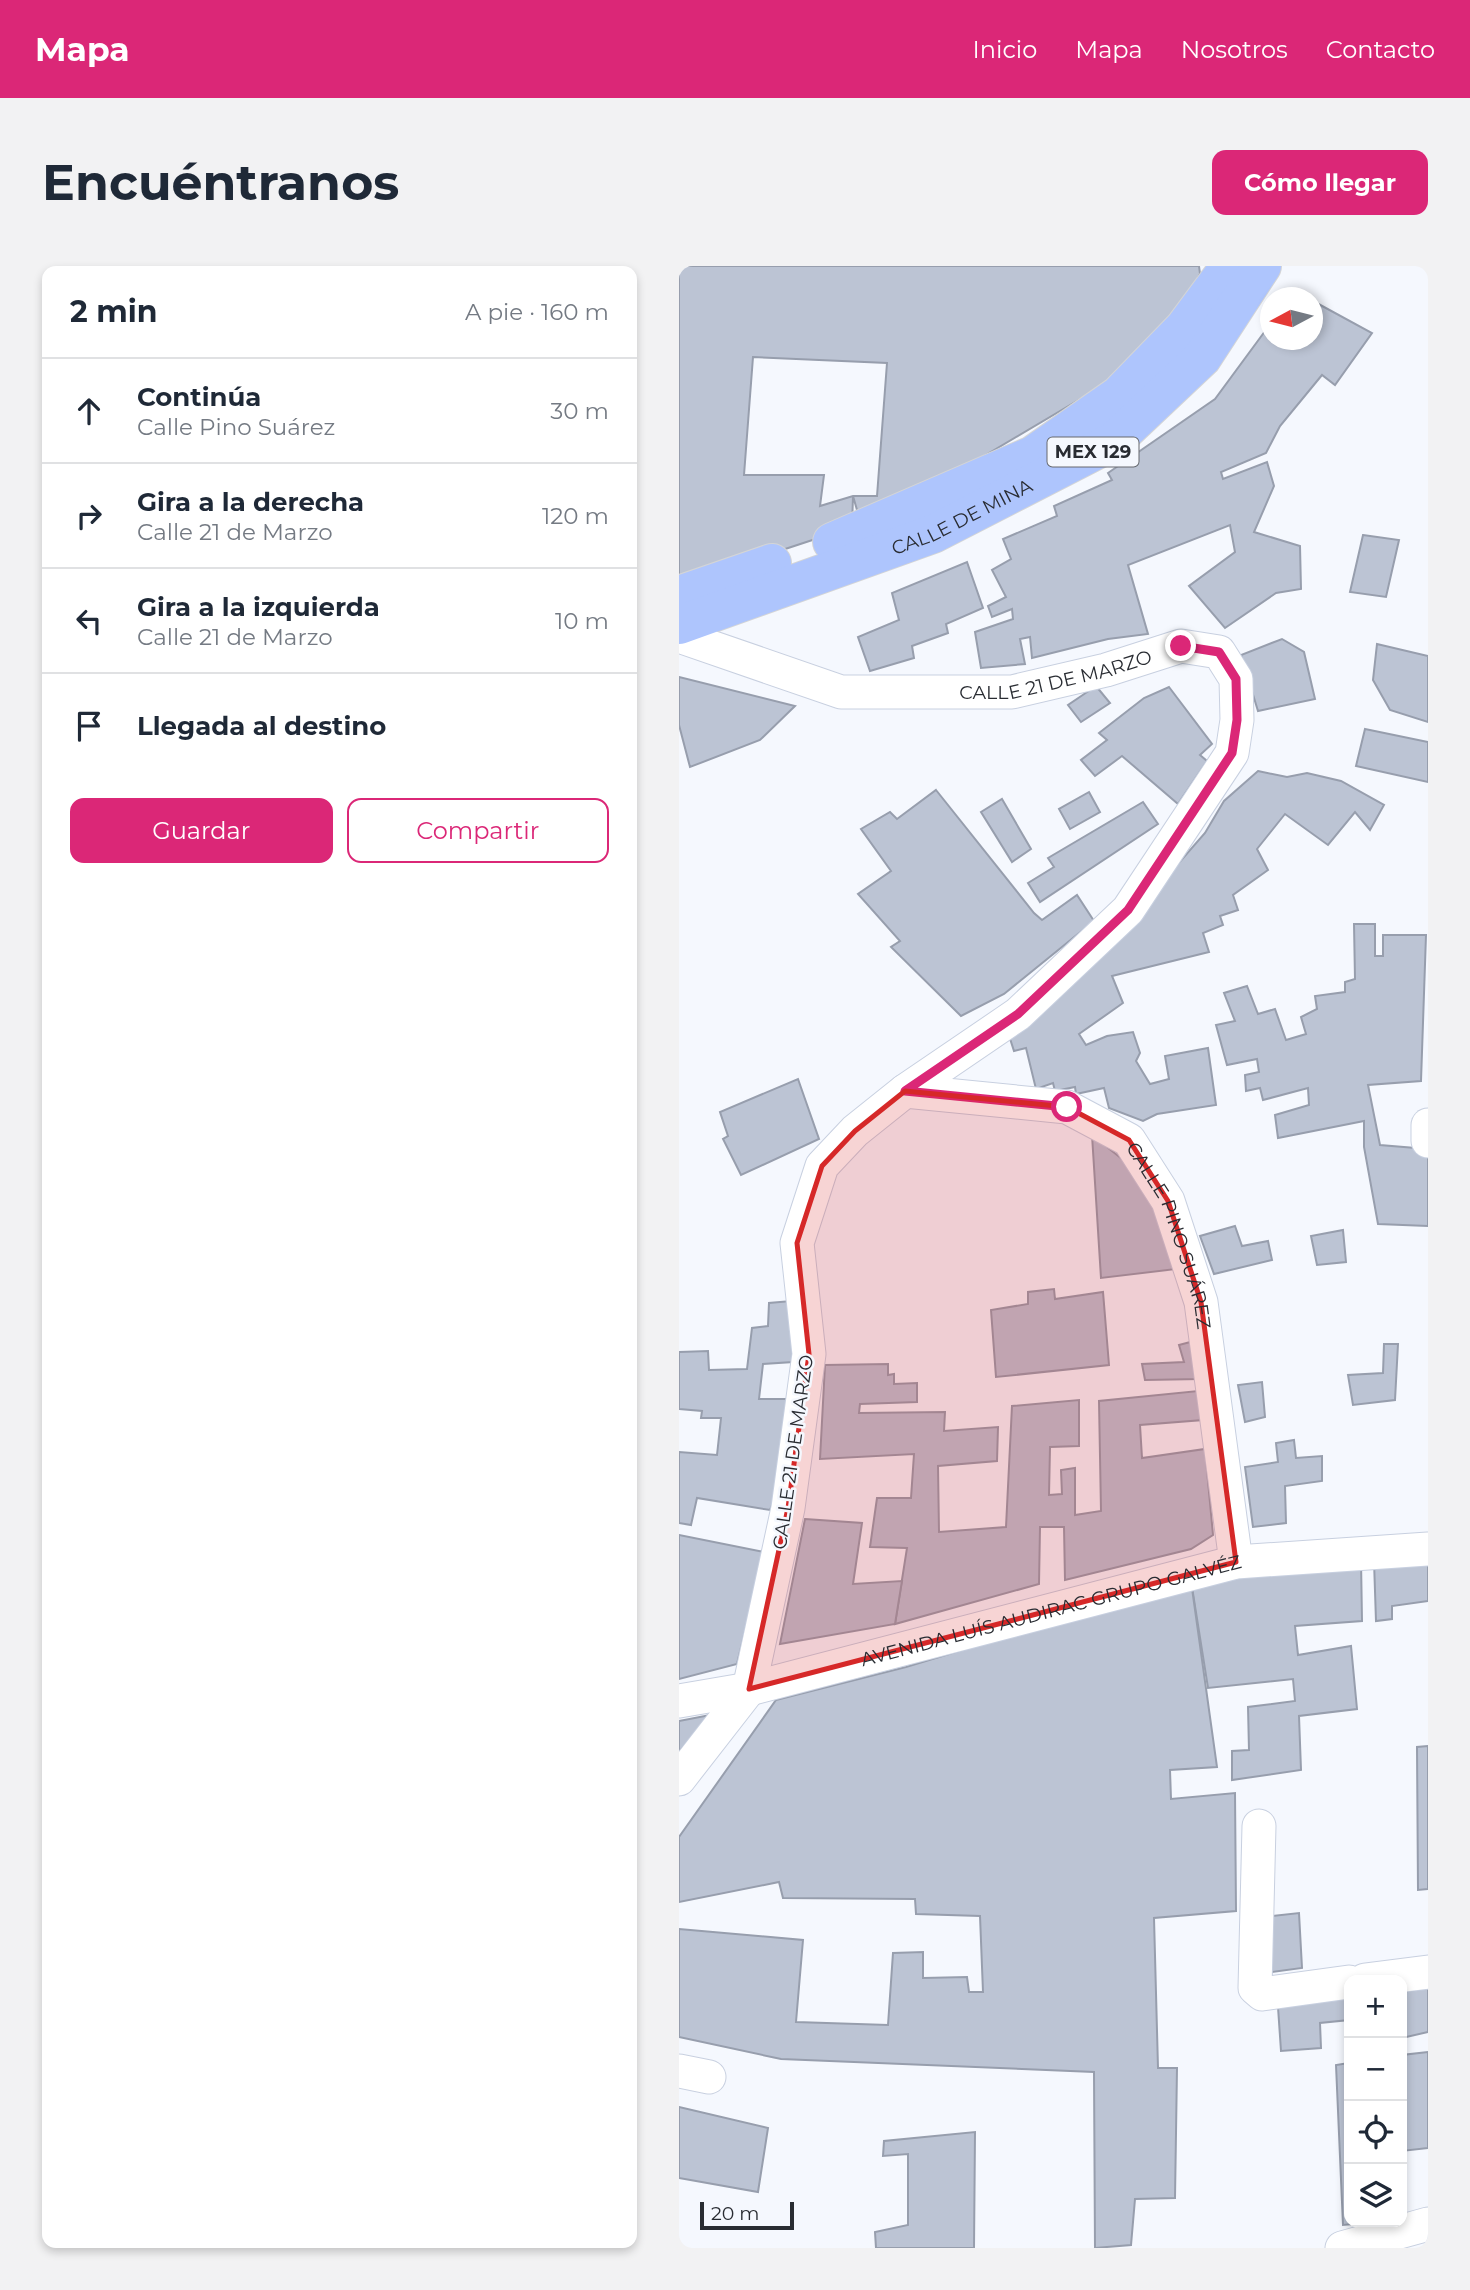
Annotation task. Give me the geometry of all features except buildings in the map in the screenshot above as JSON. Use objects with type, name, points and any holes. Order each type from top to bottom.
[{"type":"main road","name":"CALLE DE MINA","points":[[859,546],[1033,455],[1119,395],[1184,328],[1230,266]]},
{"type":"main road","name":"CALLE DE MINA","points":[[859,546],[933,534],[1114,441],[1202,358],[1262,266]]},
{"type":"main road","name":"MEX 129","points":[[679,595],[859,546]]},
{"type":"main road","name":"MEX 129","points":[[679,625],[859,546]]},
{"type":"street","name":"CALLE 21 DE MARZO","points":[[679,636],[841,692],[1012,691],[1106,670],[1181,646],[1219,652],[1236,679],[1237,720],[1232,753],[1128,910],[1018,1014],[905,1091],[855,1131],[822,1166],[797,1243],[809,1354],[788,1508],[748,1689]]},
{"type":"street","name":"CALLE PINO SUÁREZ","points":[[905,1091],[1067,1107],[1129,1140],[1168,1201],[1201,1302],[1236,1562]]},
{"type":"street","points":[[1428,1125],[1428,1142]]},
{"type":"street","name":"AVENIDA LUÍS AUDIRAC GRUPO GALVÉZ","points":[[679,1701],[748,1689],[1236,1562],[1428,1549]]},
{"type":"street","points":[[679,1779],[748,1689]]},
{"type":"street","points":[[1259,1826],[1255,1988],[1262,1994],[1344,1983]]},
{"type":"street","points":[[1404,1975],[1428,1972]]},
{"type":"street","points":[[1342,2248],[1428,2224]]},
{"type":"highlighted area","points":[[905,1091],[1067,1107],[1129,1140],[1168,1201],[1201,1302],[1236,1562],[749,1689],[788,1508],[809,1354],[797,1243],[822,1166],[855,1131]]},
{"type":"route","points":[[1067,1107],[905,1091],[1018,1014],[1128,910],[1232,753],[1237,720],[1236,679],[1219,652],[1181,646]]}]
